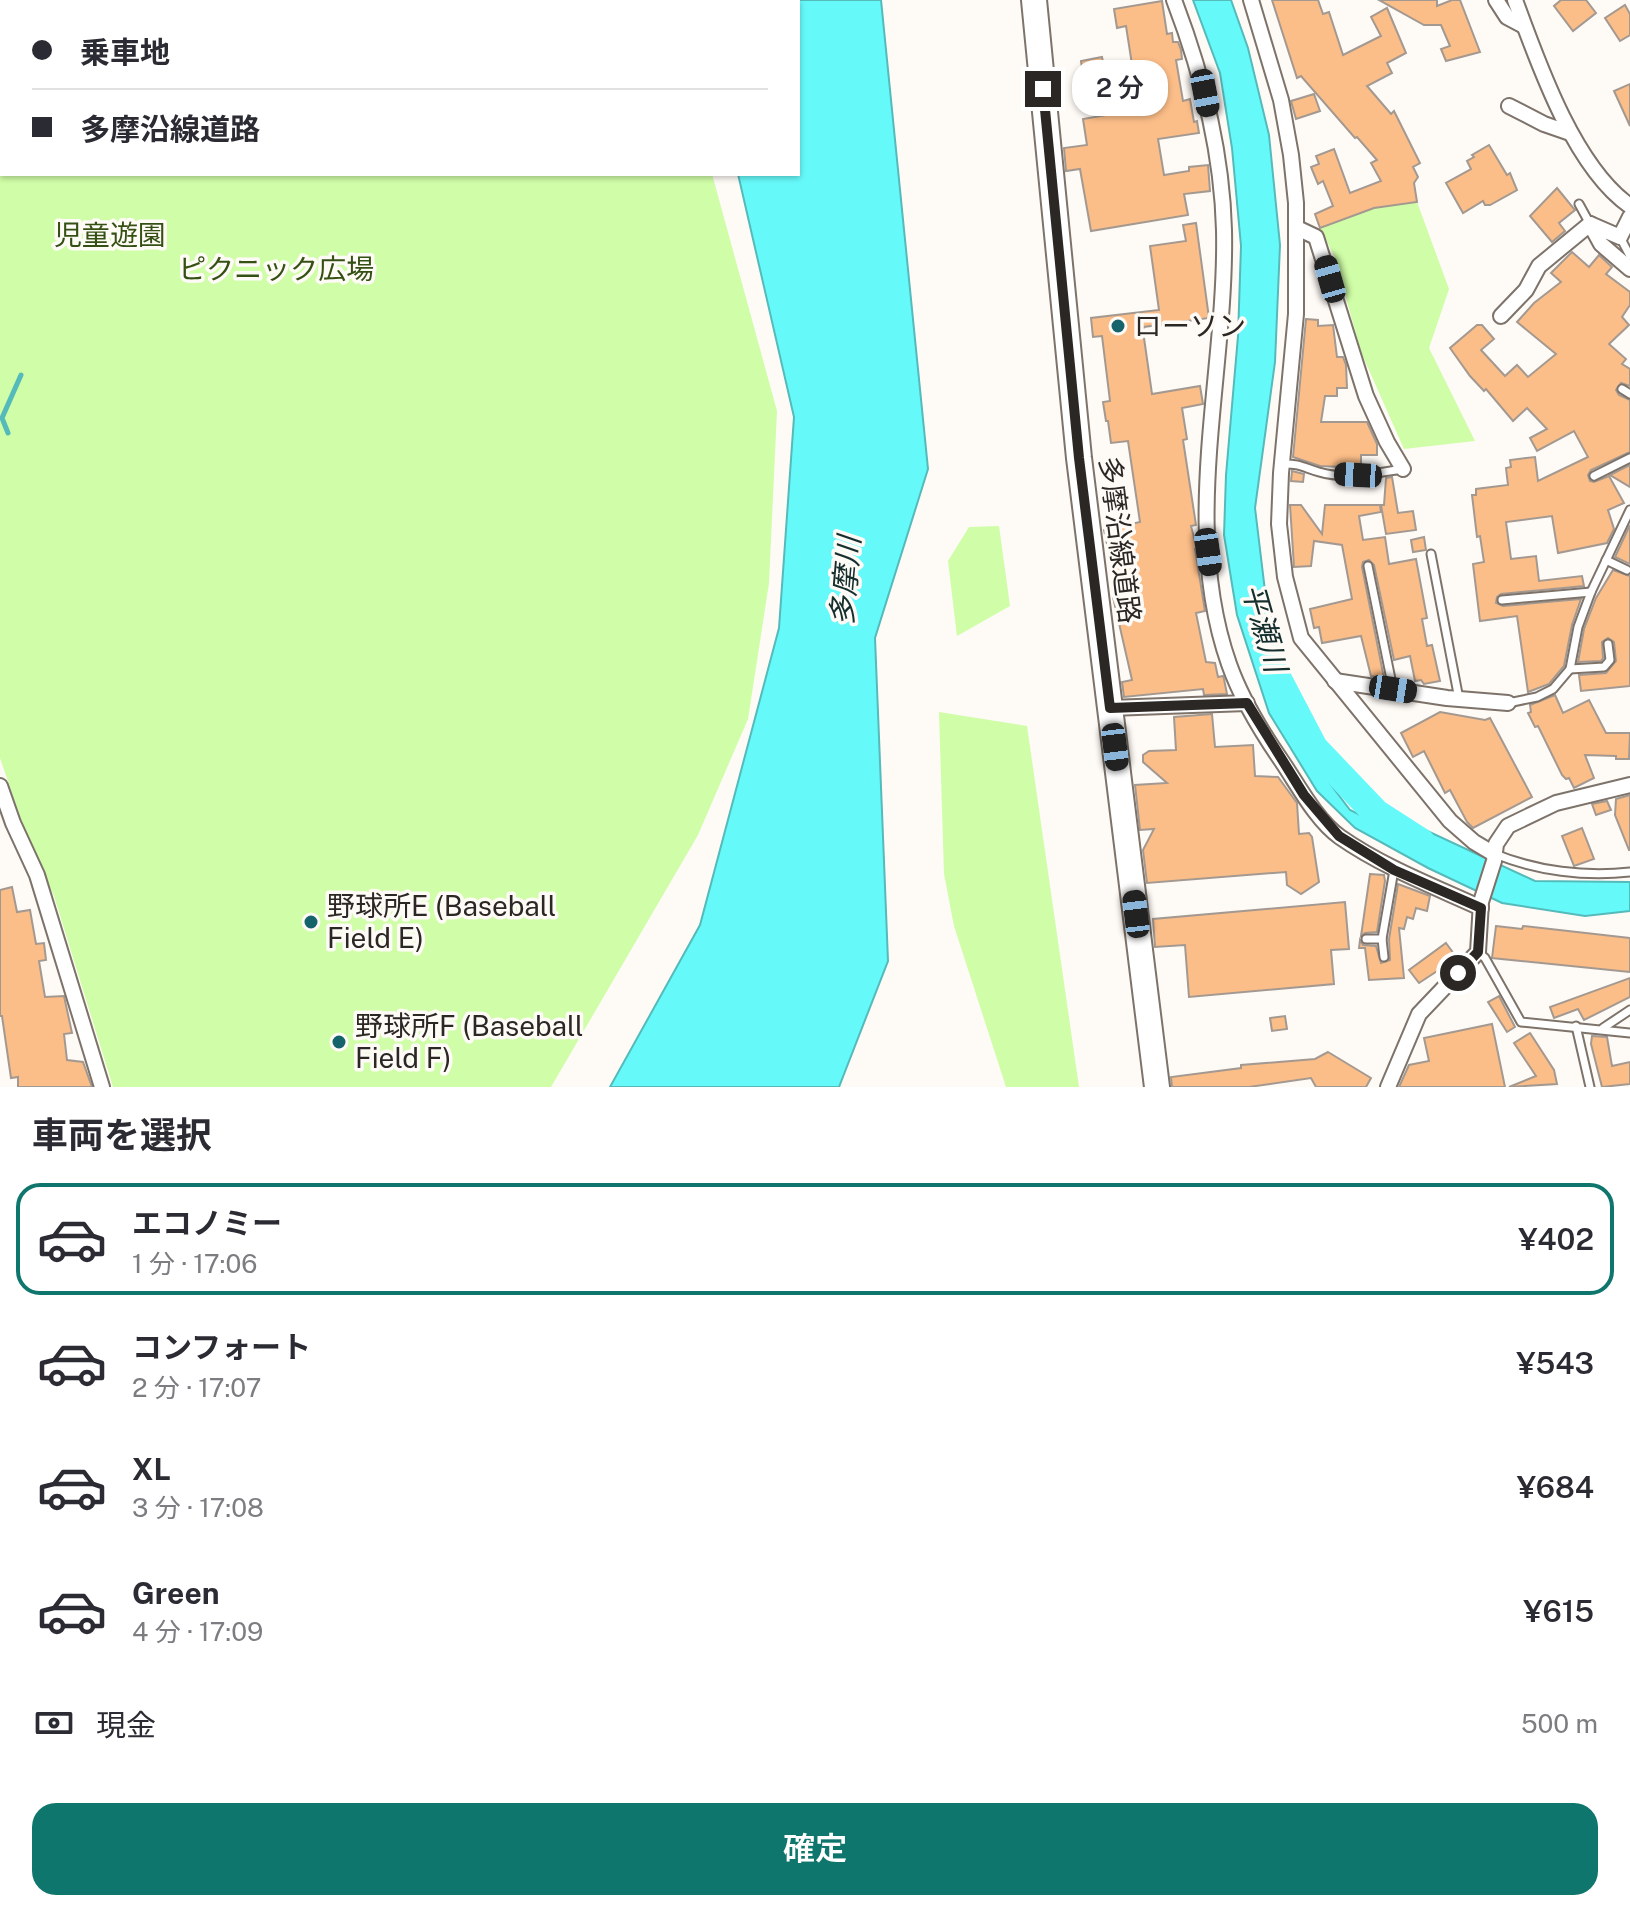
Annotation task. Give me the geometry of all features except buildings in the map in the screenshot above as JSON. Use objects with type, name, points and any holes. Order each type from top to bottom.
[{"type":"main road","name":"多摩沿線道路","points":[[1034,0],[1079,458],[1157,1087]]},
{"type":"street","points":[[1174,0],[1205,93],[1224,229],[1221,326],[1207,501],[1208,552],[1216,611],[1226,651],[1247,703],[1277,754],[1323,819],[1339,836],[1394,870],[1481,905]]},
{"type":"street","points":[[1251,0],[1281,100],[1291,155],[1297,228],[1296,314],[1279,524],[1285,577],[1301,638],[1450,821],[1494,857]]},
{"type":"street","points":[[1496,0],[1507,17],[1524,26]]},
{"type":"street","points":[[1515,0],[1570,133],[1608,188],[1630,206]]},
{"type":"street","points":[[1509,106],[1570,133]]},
{"type":"street","points":[[1590,224],[1620,237],[1630,217]]},
{"type":"street","points":[[1590,224],[1601,244],[1630,269]]},
{"type":"street","points":[[1501,316],[1526,290],[1539,266],[1590,224]]},
{"type":"street","points":[[1297,228],[1316,237],[1366,396],[1403,469]]},
{"type":"street","points":[[1335,681],[1508,703]]},
{"type":"street","points":[[1110,708],[1247,703]]},
{"type":"street","points":[[1388,1087],[1419,1014],[1478,952],[1481,905],[1496,844],[1508,826],[1556,803],[1630,785]]},
{"type":"street","points":[[0,786],[37,875],[102,1087]]},
{"type":"lane","points":[[1579,204],[1590,224]]},
{"type":"lane","points":[[1620,237],[1630,256]]},
{"type":"lane","points":[[1622,389],[1630,394]]},
{"type":"lane","points":[[1594,476],[1630,458]]},
{"type":"lane","points":[[1282,464],[1293,463],[1319,472],[1358,475],[1403,469]]},
{"type":"lane","points":[[1508,703],[1537,697],[1553,689],[1570,669],[1578,627],[1591,592],[1630,510]]},
{"type":"lane","points":[[1431,554],[1459,699]]},
{"type":"lane","points":[[1606,560],[1627,570]]},
{"type":"lane","points":[[1368,566],[1393,689]]},
{"type":"lane","points":[[1502,600],[1591,592]]},
{"type":"lane","points":[[1570,669],[1604,667],[1610,660],[1608,644]]},
{"type":"lane","points":[[1494,857],[1523,865],[1586,873],[1630,872]]},
{"type":"lane","points":[[1384,957],[1382,939],[1394,870]]},
{"type":"lane","points":[[1366,939],[1382,939]]},
{"type":"lane","points":[[1478,952],[1485,958],[1521,1022],[1630,1033]]},
{"type":"lane","points":[[1603,1028],[1630,1010]]},
{"type":"lane","points":[[1576,1026],[1590,1087]]},
{"type":"green space","points":[[0,176],[713,176],[777,411],[769,583],[748,719],[698,835],[551,1087],[113,1087],[54,896],[25,831],[0,758]]},
{"type":"green space","points":[[1417,202],[1449,289],[1429,348],[1475,441],[1404,449],[1361,352],[1335,258],[1320,228],[1374,208]]},
{"type":"green space","points":[[999,526],[1010,606],[957,636],[948,561],[969,527]]},
{"type":"green space","points":[[939,712],[1027,726],[1079,1087],[1006,1087],[954,926],[944,874]]},
{"type":"water","name":"多摩川","points":[[800,0],[881,0],[928,469],[875,638],[888,961],[839,1087],[610,1087],[700,925],[779,628],[794,417],[738,176],[800,176]]},
{"type":"water","points":[[1193,0],[1231,0],[1248,48],[1269,135],[1280,245],[1275,362],[1255,508],[1266,599],[1285,662],[1286,709],[1322,773],[1350,810],[1372,821],[1406,821],[1535,881],[1630,882],[1630,911],[1585,916],[1502,903],[1428,868],[1355,828],[1317,791],[1269,713],[1237,615],[1224,535],[1241,246],[1232,148],[1220,73]]},
{"type":"waterway","points":[[8,433],[2,418],[21,375]]},
{"type":"waterway","name":"平瀬川","points":[[1270,664],[1314,748],[1376,813],[1421,842]]},
{"type":"place","name":"ローソン","points":[[1118,326]]},
{"type":"place","name":"野球所E (Baseball Field E)","points":[[311,922]]},
{"type":"place","name":"野球所F (Baseball Field F)","points":[[339,1042]]},
{"type":"route","points":[[1043,89],[1079,458],[1110,708],[1247,703],[1304,795],[1339,836],[1394,870],[1481,908],[1478,952],[1458,973]]},
{"type":"park label","name":"児童遊園","points":[[110,235]]},
{"type":"park label","name":"ピクニック広場","points":[[276,269]]}]
